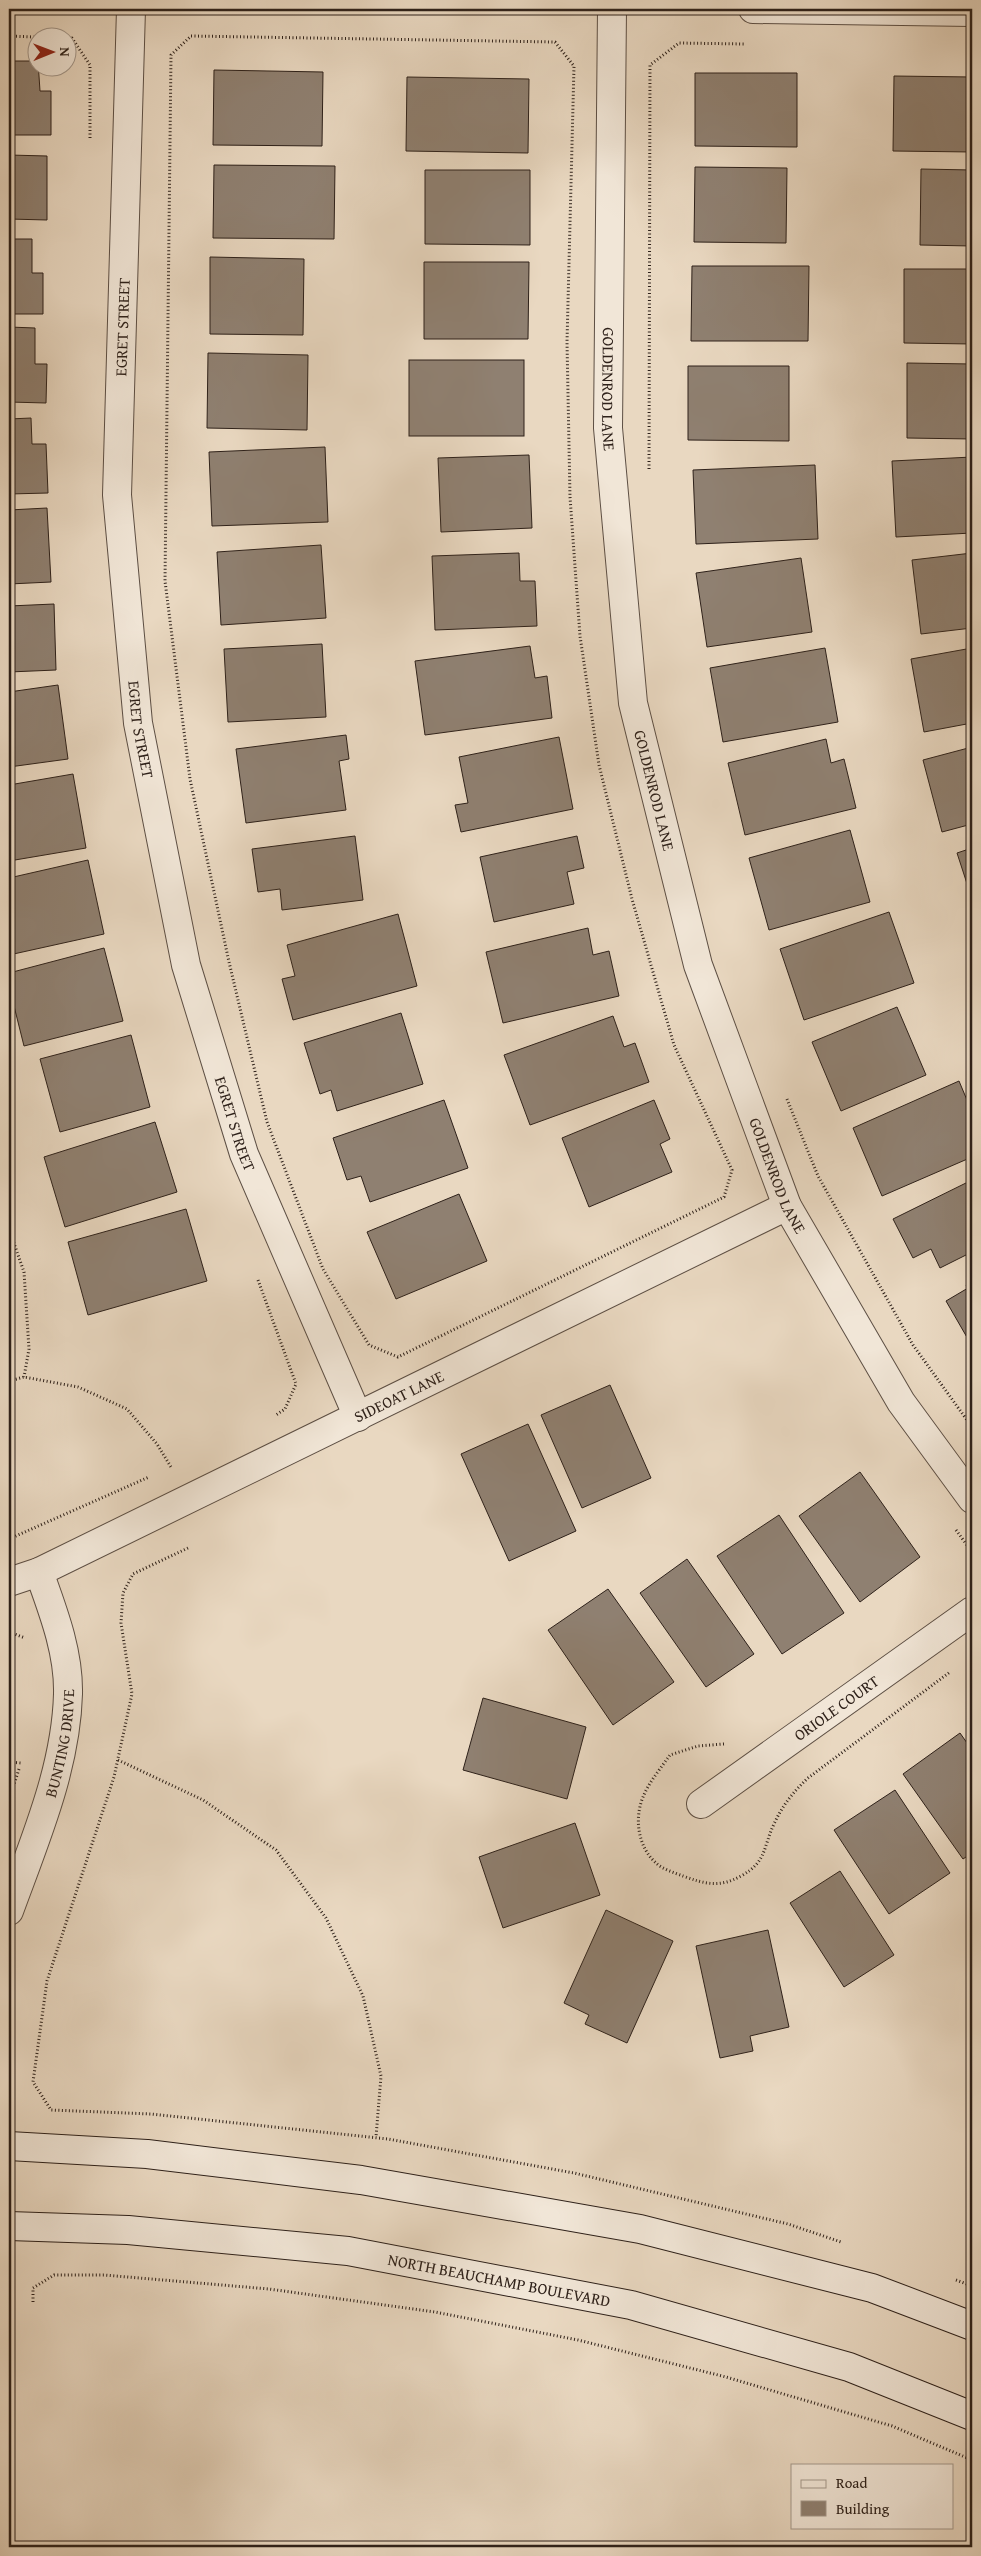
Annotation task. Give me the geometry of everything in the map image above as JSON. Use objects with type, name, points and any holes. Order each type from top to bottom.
[{"type":"street","name":"EGRET STREET","points":[[131,9],[117,495],[138,723],[186,965],[244,1154],[358,1417]]},
{"type":"street","name":"GOLDENROD LANE","points":[[612,9],[608,428],[632,703],[698,965],[787,1206],[901,1402],[972,1499]]},
{"type":"street","points":[[753,9],[972,12]]},
{"type":"street","name":"SIDEOAT LANE","points":[[9,1582],[39,1572],[787,1206]]},
{"type":"street","name":"BUNTING DRIVE","points":[[9,1911],[60,1757],[68,1693],[61,1634],[39,1572]]},
{"type":"street","name":"ORIOLE COURT","points":[[701,1804],[972,1612]]},
{"type":"street","points":[[9,2146],[147,2154],[361,2180],[640,2229],[872,2288],[972,2326]]},
{"type":"street","name":"NORTH BEAUCHAMP BOULEVARD","points":[[9,2226],[128,2230],[348,2251],[631,2304],[849,2367],[972,2416]]},
{"type":"path","points":[[9,36],[28,37]]},
{"type":"path","points":[[191,36],[556,42],[574,66],[567,342],[570,496],[580,636],[599,765],[632,899],[674,1045],[732,1170],[724,1197],[398,1357],[369,1345],[323,1268],[267,1122],[229,962],[190,778],[165,581],[171,55],[191,36]]},
{"type":"path","points":[[649,472],[650,65],[679,43],[747,44]]},
{"type":"path","points":[[78,47],[90,66],[90,143]]},
{"type":"path","points":[[786,1096],[818,1176],[913,1346],[972,1427]]},
{"type":"path","points":[[9,1229],[24,1272],[29,1349],[24,1377]]},
{"type":"path","points":[[256,1274],[296,1384],[285,1409],[271,1418]]},
{"type":"path","points":[[9,1381],[24,1377],[78,1387],[127,1409],[156,1444],[170,1468],[179,1464]]},
{"type":"path","points":[[9,1539],[152,1475]]},
{"type":"path","points":[[188,1548],[134,1574],[123,1593],[121,1623],[132,1694],[118,1760],[46,1981],[33,2082],[51,2110],[151,2114],[376,2137],[574,2173],[788,2224],[843,2243]]},
{"type":"path","points":[[9,1632],[26,1638],[27,1648]]},
{"type":"path","points":[[9,1800],[23,1757]]},
{"type":"path","points":[[118,1760],[203,1800],[276,1850],[326,1918],[363,1996],[381,2076],[376,2137]]},
{"type":"path","points":[[9,1762],[21,1763]]},
{"type":"path","points":[[33,2302],[33,2288],[54,2275],[104,2275],[269,2289],[435,2312],[578,2340],[726,2376],[892,2426],[972,2460]]},
{"type":"path","points":[[954,2280],[972,2286]]},
{"type":"building","points":[[9,61],[28,61],[28,78],[39,78],[40,91],[51,91],[51,135],[9,135]]},
{"type":"building","points":[[214,70],[323,72],[322,146],[213,145]]},
{"type":"building","points":[[695,73],[797,73],[797,147],[695,146]]},
{"type":"building","points":[[894,76],[972,77],[972,152],[893,151]]},
{"type":"building","points":[[407,77],[529,79],[528,153],[406,151]]},
{"type":"building","points":[[9,155],[47,156],[47,220],[9,219]]},
{"type":"building","points":[[214,165],[335,166],[334,239],[213,238]]},
{"type":"building","points":[[695,167],[787,168],[786,243],[694,242]]},
{"type":"building","points":[[921,169],[972,170],[972,246],[920,245]]},
{"type":"building","points":[[425,170],[530,170],[530,245],[425,244]]},
{"type":"building","points":[[9,239],[32,239],[32,273],[43,273],[43,314],[9,314]]},
{"type":"building","points":[[210,257],[304,259],[303,335],[210,334]]},
{"type":"building","points":[[424,262],[529,262],[528,339],[424,339]]},
{"type":"building","points":[[692,266],[809,266],[808,341],[691,341]]},
{"type":"building","points":[[904,269],[972,269],[972,344],[904,343]]},
{"type":"building","points":[[9,327],[35,328],[35,364],[47,364],[46,403],[9,402]]},
{"type":"building","points":[[208,353],[308,355],[307,430],[207,428]]},
{"type":"building","points":[[409,360],[524,360],[524,436],[409,436]]},
{"type":"building","points":[[907,363],[972,364],[972,439],[907,438]]},
{"type":"building","points":[[688,366],[789,366],[789,441],[688,440]]},
{"type":"building","points":[[31,418],[32,444],[46,444],[48,493],[9,494],[9,419]]},
{"type":"building","points":[[325,447],[328,522],[212,526],[209,452]]},
{"type":"building","points":[[529,455],[532,528],[441,532],[438,458]]},
{"type":"building","points":[[972,457],[972,533],[896,537],[892,461]]},
{"type":"building","points":[[815,465],[818,539],[696,544],[693,470]]},
{"type":"building","points":[[47,508],[51,582],[9,584],[9,510]]},
{"type":"building","points":[[321,545],[326,618],[221,625],[217,552]]},
{"type":"building","points":[[519,553],[520,581],[535,581],[537,626],[435,630],[432,556]]},
{"type":"building","points":[[972,553],[972,628],[921,634],[912,560]]},
{"type":"building","points":[[801,558],[812,632],[707,647],[696,573]]},
{"type":"building","points":[[54,604],[56,670],[9,672],[9,606]]},
{"type":"building","points":[[322,644],[326,717],[228,722],[224,649]]},
{"type":"building","points":[[530,646],[535,678],[547,676],[552,718],[425,735],[415,661]]},
{"type":"building","points":[[825,648],[838,722],[723,742],[710,668]]},
{"type":"building","points":[[972,648],[972,723],[924,732],[911,659]]},
{"type":"building","points":[[58,685],[68,759],[9,767],[9,692]]},
{"type":"building","points":[[346,735],[349,759],[339,761],[346,810],[246,823],[236,749]]},
{"type":"building","points":[[559,737],[573,809],[461,832],[455,805],[468,803],[459,757]]},
{"type":"building","points":[[826,739],[831,763],[844,759],[856,808],[745,835],[728,763]]},
{"type":"building","points":[[972,747],[972,824],[942,832],[923,760]]},
{"type":"building","points":[[73,774],[86,848],[9,861],[9,785]]},
{"type":"building","points":[[850,830],[870,902],[769,930],[749,858]]},
{"type":"building","points":[[355,836],[363,900],[282,910],[280,889],[258,892],[252,849]]},
{"type":"building","points":[[577,836],[584,868],[567,872],[574,904],[494,922],[480,857]]},
{"type":"building","points":[[972,848],[972,899],[957,853]]},
{"type":"building","points":[[88,860],[104,934],[9,955],[9,878]]},
{"type":"building","points":[[889,912],[914,983],[804,1020],[780,949]]},
{"type":"building","points":[[398,914],[417,986],[293,1020],[282,979],[295,976],[287,945]]},
{"type":"building","points":[[588,928],[593,955],[609,951],[619,996],[503,1023],[486,952]]},
{"type":"building","points":[[104,948],[123,1021],[24,1046],[9,986],[9,973]]},
{"type":"building","points":[[897,1007],[926,1075],[841,1111],[812,1042]]},
{"type":"building","points":[[401,1013],[423,1084],[337,1111],[331,1090],[320,1094],[304,1043]]},
{"type":"building","points":[[613,1016],[624,1047],[635,1043],[649,1082],[530,1125],[504,1055]]},
{"type":"building","points":[[131,1035],[150,1107],[60,1132],[40,1059]]},
{"type":"building","points":[[959,1081],[972,1112],[972,1157],[882,1196],[853,1128]]},
{"type":"building","points":[[444,1100],[468,1168],[370,1202],[361,1176],[347,1180],[333,1138]]},
{"type":"building","points":[[654,1100],[670,1139],[660,1144],[672,1172],[589,1207],[562,1138]]},
{"type":"building","points":[[155,1122],[177,1192],[65,1227],[44,1157]]},
{"type":"building","points":[[972,1180],[972,1252],[940,1268],[931,1249],[913,1258],[893,1219]]},
{"type":"building","points":[[459,1194],[487,1261],[396,1299],[367,1232]]},
{"type":"building","points":[[186,1209],[207,1281],[88,1315],[68,1242]]},
{"type":"building","points":[[972,1281],[972,1346],[946,1301],[968,1288],[966,1285]]},
{"type":"building","points":[[610,1385],[651,1478],[582,1508],[541,1415]]},
{"type":"building","points":[[528,1424],[576,1531],[509,1561],[461,1454]]},
{"type":"building","points":[[860,1472],[920,1557],[860,1602],[799,1516]]},
{"type":"building","points":[[779,1515],[844,1613],[782,1654],[717,1556]]},
{"type":"building","points":[[687,1559],[754,1654],[706,1687],[640,1593]]},
{"type":"building","points":[[608,1589],[674,1682],[613,1725],[548,1630]]},
{"type":"building","points":[[483,1698],[586,1727],[567,1799],[463,1770]]},
{"type":"building","points":[[960,1733],[972,1750],[972,1853],[963,1859],[903,1774]]},
{"type":"building","points":[[895,1790],[950,1873],[889,1914],[834,1830]]},
{"type":"building","points":[[575,1823],[600,1895],[503,1928],[479,1857]]},
{"type":"building","points":[[840,1871],[894,1955],[844,1987],[790,1903]]},
{"type":"building","points":[[606,1910],[673,1941],[627,2043],[585,2024],[589,2015],[564,2003]]},
{"type":"building","points":[[768,1930],[789,2027],[750,2036],[753,2051],[720,2058],[696,1946]]}]
